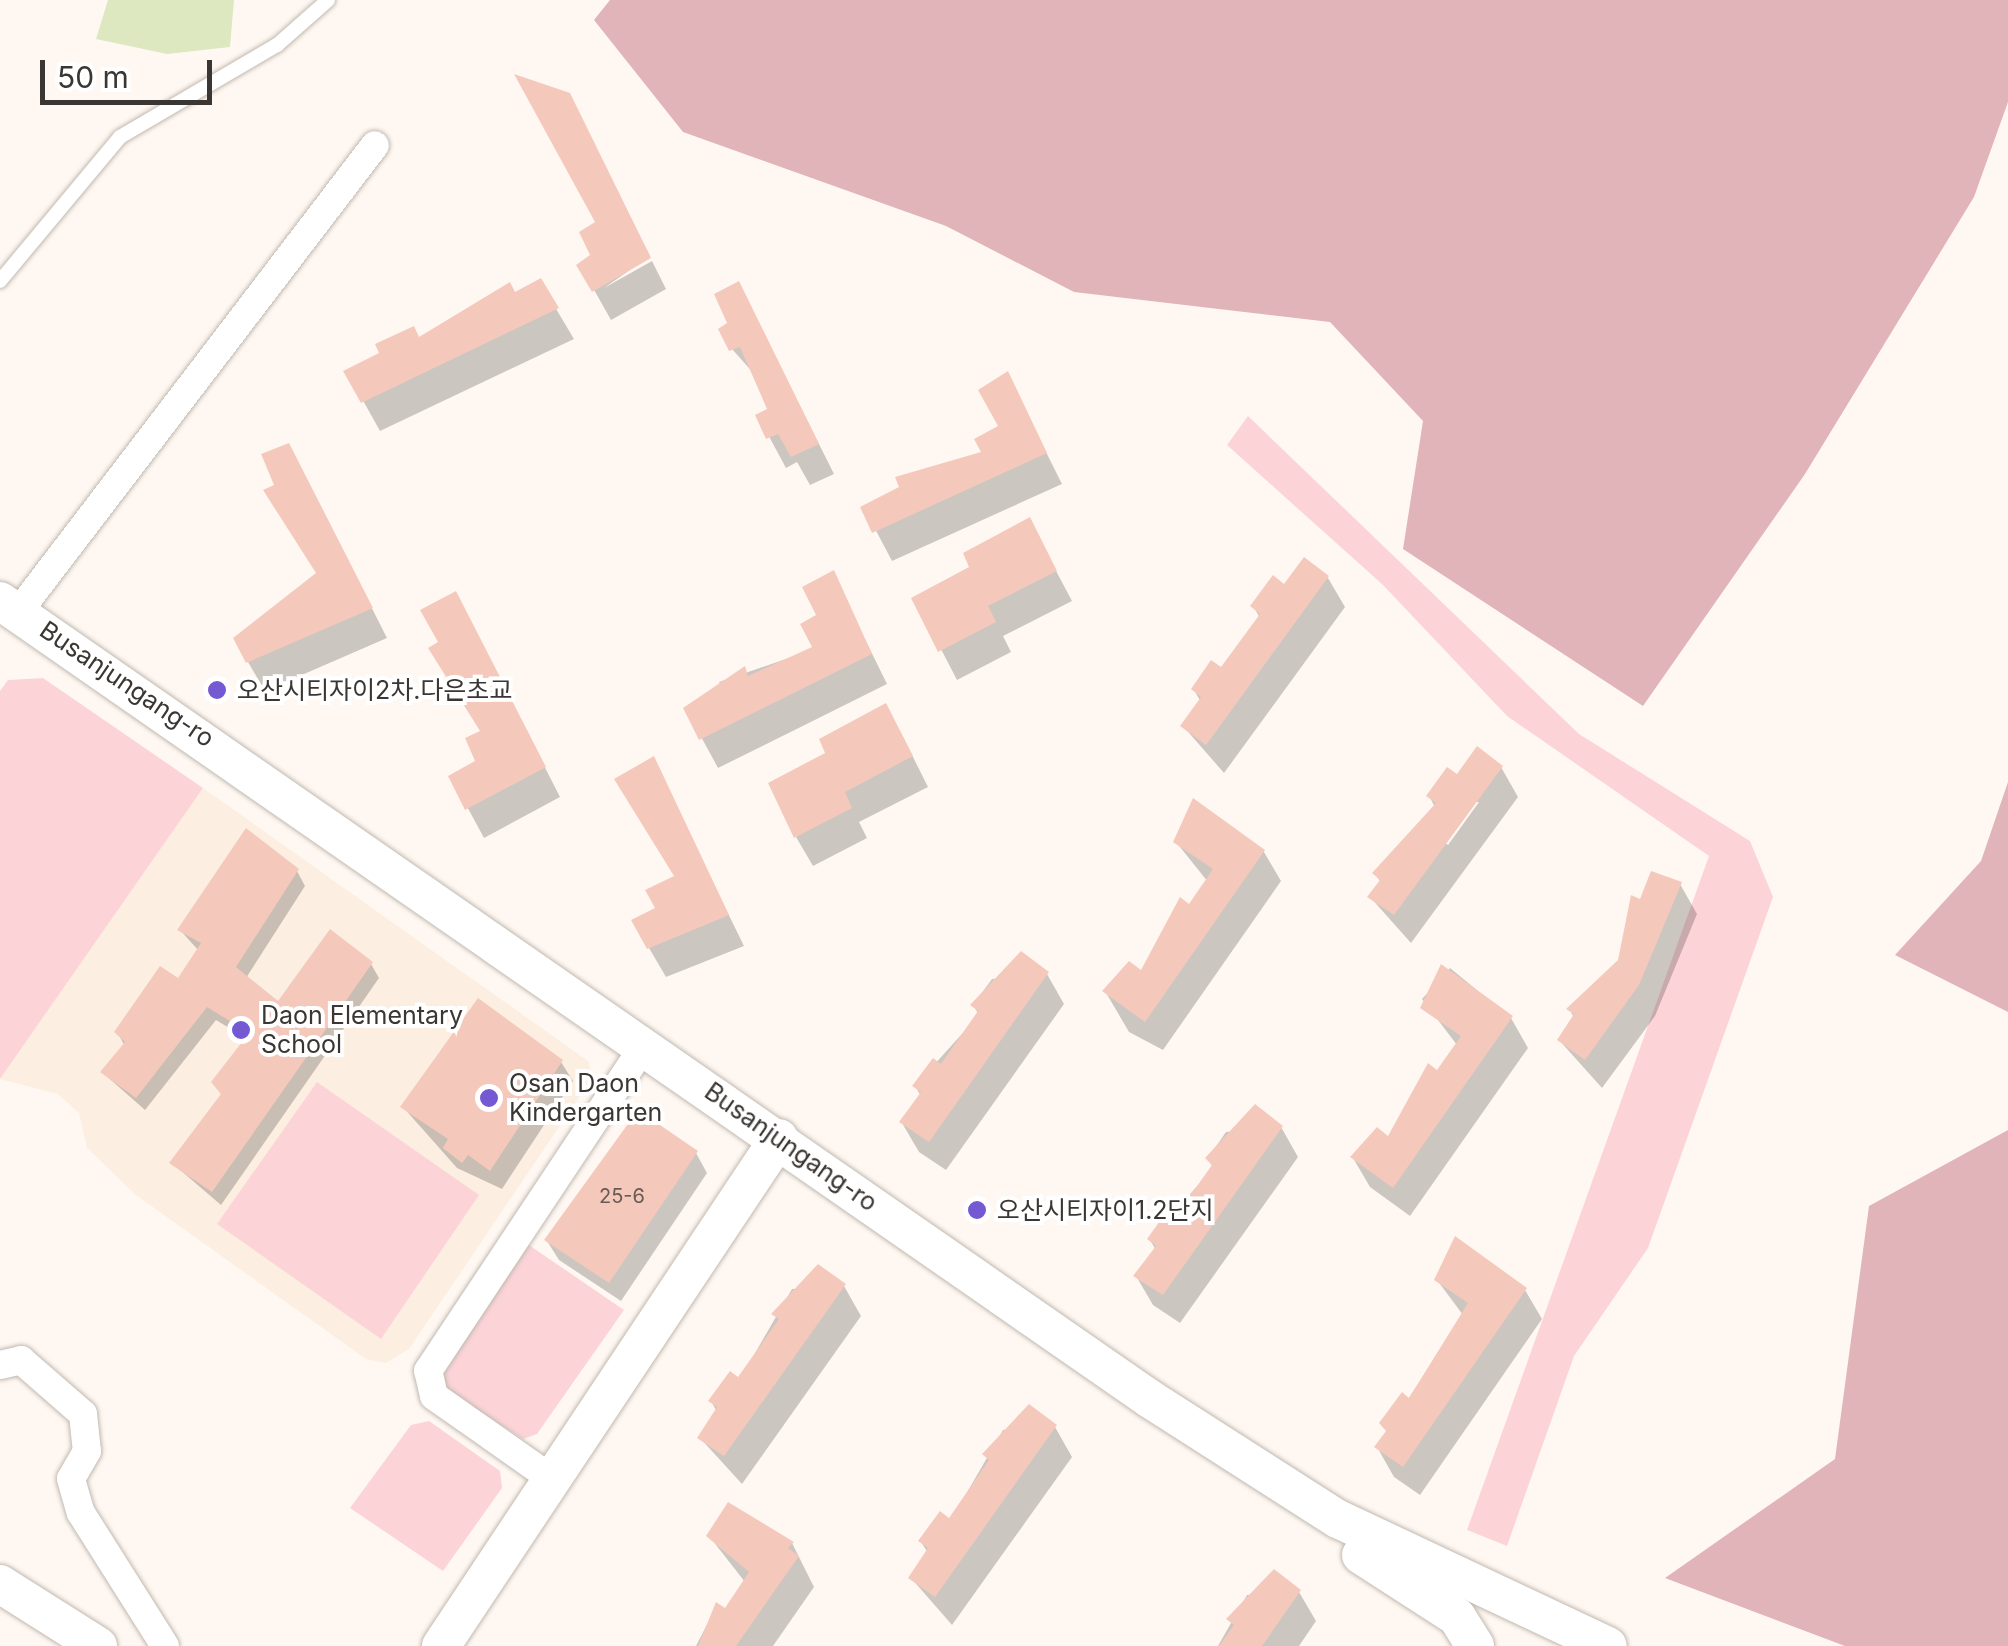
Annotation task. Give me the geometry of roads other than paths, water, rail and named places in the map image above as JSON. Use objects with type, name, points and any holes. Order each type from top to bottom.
[{"type":"street","points":[[10,606],[375,146]]},
{"type":"street","name":"Busanjungang-ro","points":[[10,606],[1256,1467],[1354,1528],[1550,1634],[1608,1646]]},
{"type":"street","points":[[552,1479],[434,1396],[428,1371],[645,1045]]},
{"type":"street","points":[[441,1646],[779,1138]]},
{"type":"street","points":[[0,1365],[21,1360],[84,1414],[86,1452],[70,1479],[82,1513],[164,1646]]},
{"type":"street","points":[[1256,1467],[1320,1529],[1456,1616],[1475,1646]]},
{"type":"street","points":[[0,1584],[98,1646]]},
{"type":"lane","points":[[0,281],[58,222],[120,137],[277,45],[328,0]]},
{"type":"place","name":"오산시티자이2차.다은초교","points":[[217,690]]},
{"type":"place","name":"Daon Elementary School","points":[[241,1030]]},
{"type":"place","name":"Osan Daon Kindergarten","points":[[489,1098]]},
{"type":"place","name":"오산시티자이1.2단지","points":[[977,1210]]}]
